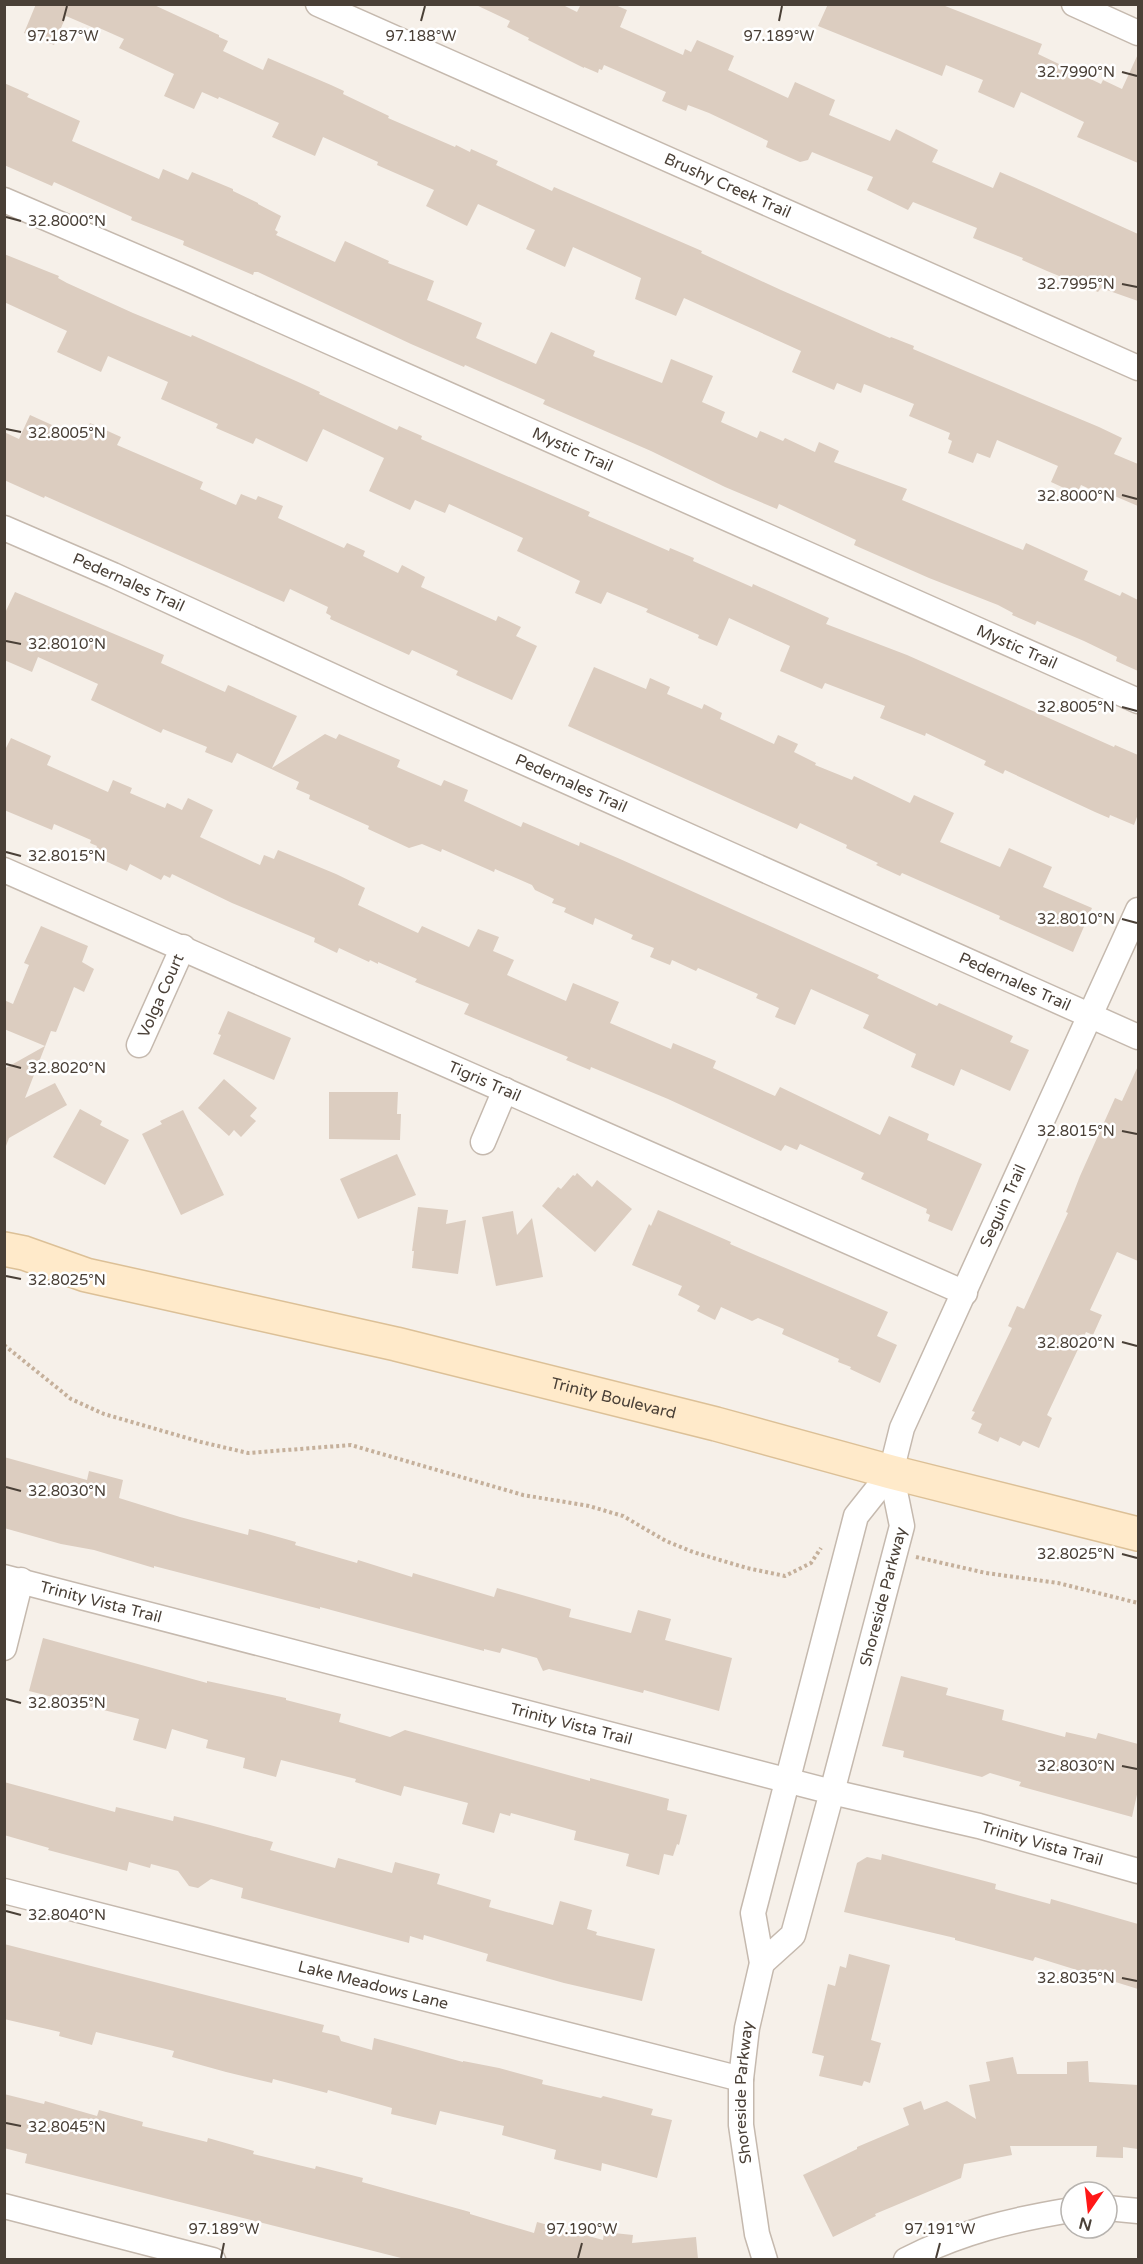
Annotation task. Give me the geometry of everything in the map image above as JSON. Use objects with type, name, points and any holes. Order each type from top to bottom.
[{"type":"main road","name":"Trinity Boulevard","points":[[4,1249],[24,1253],[86,1275],[396,1344],[716,1424],[891,1472],[1138,1534]]},
{"type":"main road","name":"Trinity Boulevard","points":[[4,1272],[86,1275]]},
{"type":"street","name":"Brushy Creek Trail","points":[[318,4],[1138,368]]},
{"type":"street","points":[[1074,4],[1138,33]]},
{"type":"street","name":"Mystic Trail","points":[[4,200],[210,288],[1138,701]]},
{"type":"street","name":"Pedernales Trail","points":[[4,528],[113,574],[378,697],[1138,1037]]},
{"type":"street","name":"Tigris Trail","points":[[4,870],[965,1293]]},
{"type":"street","name":"Seguin Trail","points":[[891,1472],[902,1428],[1138,910]]},
{"type":"street","name":"Volga Court","points":[[139,1046],[183,947]]},
{"type":"street","points":[[483,1142],[505,1090]]},
{"type":"street","name":"Shoreside Parkway","points":[[765,2259],[757,2234],[741,2125],[741,2079],[747,2028],[762,1963],[753,1913],[856,1516],[891,1472]]},
{"type":"street","name":"Shoreside Parkway","points":[[762,1963],[793,1935],[902,1526],[891,1472]]},
{"type":"street","points":[[4,1648],[13,1578]]},
{"type":"street","name":"Trinity Vista Trail","points":[[13,1578],[786,1781],[979,1826],[1138,1871]]},
{"type":"street","name":"Lake Meadows Lane","points":[[4,1891],[741,2079]]},
{"type":"street","points":[[4,2206],[213,2259]]},
{"type":"street","points":[[1119,2209],[1138,2211]]},
{"type":"street","points":[[906,2259],[942,2242],[1018,2219],[1059,2212]]},
{"type":"path","points":[[4,1344],[71,1399],[104,1414],[248,1453],[351,1445],[523,1495],[589,1506],[623,1516],[666,1541],[693,1552],[747,1568],[785,1576],[811,1563],[825,1542],[838,1539],[850,1541]]},
{"type":"path","points":[[895,1552],[986,1573],[1058,1583],[1138,1603]]},
{"type":"building","points":[[36,4],[152,4],[219,35],[228,41],[223,51],[263,70],[268,58],[344,91],[343,94],[389,116],[388,118],[455,147],[456,145],[470,152],[471,149],[498,161],[496,165],[552,191],[554,187],[702,251],[701,253],[781,290],[890,338],[914,346],[913,349],[1099,427],[1122,438],[1114,454],[1138,464],[1138,506],[1098,489],[1096,492],[1081,485],[1077,494],[1051,482],[1058,466],[997,440],[990,458],[977,453],[973,463],[948,453],[952,441],[948,439],[950,433],[909,416],[914,404],[864,384],[861,393],[837,383],[834,390],[792,372],[801,351],[684,298],[676,316],[635,299],[641,278],[573,247],[565,267],[526,249],[535,230],[478,204],[467,226],[426,206],[434,190],[377,165],[378,162],[323,137],[315,156],[272,137],[279,123],[219,97],[218,99],[202,92],[194,109],[164,96],[174,74],[119,48],[124,39],[97,27],[94,28],[66,16],[54,45],[24,33]]},
{"type":"building","points":[[474,4],[561,4],[577,12],[581,4],[613,4],[627,10],[620,27],[683,55],[685,49],[691,52],[697,40],[734,56],[728,70],[788,98],[795,82],[835,100],[829,115],[890,141],[896,129],[938,150],[932,162],[993,188],[1000,172],[1039,189],[1138,234],[1138,301],[1101,288],[1098,292],[1022,260],[1023,258],[973,238],[977,228],[913,202],[908,210],[867,190],[873,177],[812,152],[808,160],[800,162],[766,147],[768,141],[709,113],[688,105],[686,111],[662,101],[666,92],[604,65],[598,73],[584,68],[528,40],[529,38],[507,27],[510,21]]},
{"type":"building","points":[[828,4],[940,4],[1042,44],[1038,54],[1101,84],[1103,80],[1122,89],[1138,54],[1138,163],[1077,137],[1084,122],[1021,92],[1014,108],[978,92],[983,80],[946,65],[942,76],[818,26]]},
{"type":"building","points":[[4,83],[29,94],[27,97],[80,121],[72,141],[159,179],[163,169],[188,180],[192,172],[233,189],[281,216],[275,230],[278,232],[276,235],[335,262],[345,241],[389,261],[388,263],[434,281],[427,300],[482,323],[476,338],[536,364],[551,332],[595,351],[593,356],[662,383],[671,359],[713,376],[702,402],[725,412],[721,422],[757,438],[760,431],[783,441],[785,438],[815,452],[819,442],[839,451],[834,462],[907,489],[902,500],[1023,550],[1026,543],[1088,571],[1084,580],[1120,596],[1122,592],[1138,600],[1138,671],[1116,661],[1117,657],[1084,641],[1037,621],[1035,625],[1012,615],[1013,613],[998,605],[854,545],[856,540],[779,504],[777,509],[725,487],[651,451],[543,404],[545,400],[411,344],[258,272],[254,272],[253,275],[183,245],[184,241],[131,220],[132,217],[54,182],[52,186],[4,165]]},
{"type":"building","points":[[4,254],[59,276],[58,278],[67,283],[133,313],[191,337],[192,335],[296,381],[397,430],[399,426],[422,436],[421,439],[590,512],[588,516],[669,551],[670,548],[694,558],[693,561],[752,587],[753,584],[829,618],[826,624],[907,655],[1114,747],[1115,745],[1138,755],[1138,814],[1134,825],[1110,815],[1109,818],[1005,770],[1003,774],[984,765],[986,761],[926,733],[925,736],[880,718],[885,706],[825,683],[822,689],[780,671],[790,646],[729,618],[717,646],[698,638],[699,635],[646,612],[648,609],[607,592],[601,604],[575,593],[580,581],[517,551],[523,538],[449,504],[445,513],[415,500],[410,510],[369,491],[384,458],[323,429],[307,462],[256,438],[253,444],[216,428],[218,424],[161,399],[168,382],[108,356],[101,372],[57,352],[67,331],[4,302]]},
{"type":"building","points":[[30,415],[83,439],[90,423],[121,437],[117,445],[203,482],[200,489],[236,505],[241,494],[256,500],[258,496],[283,506],[278,518],[344,548],[347,543],[365,551],[363,556],[398,573],[402,565],[425,577],[421,587],[496,621],[498,616],[521,627],[516,636],[537,646],[512,700],[456,675],[458,671],[412,650],[409,655],[330,619],[331,616],[326,613],[328,607],[290,589],[284,602],[4,480],[4,432],[19,439]]},
{"type":"building","points":[[15,592],[164,655],[161,663],[225,692],[228,685],[297,716],[272,768],[325,734],[336,739],[339,734],[400,760],[397,767],[441,786],[444,780],[468,790],[464,801],[521,827],[523,822],[579,846],[580,842],[879,975],[877,978],[937,1006],[939,1003],[1013,1036],[1010,1042],[1029,1050],[1010,1091],[961,1069],[954,1086],[911,1067],[916,1054],[863,1028],[869,1015],[811,989],[795,1025],[775,1017],[779,1008],[756,998],[758,994],[698,968],[696,971],[672,960],[670,965],[650,957],[654,948],[631,939],[633,935],[595,918],[593,925],[564,912],[566,908],[552,903],[554,899],[535,890],[532,885],[495,869],[494,872],[442,849],[441,852],[422,844],[409,848],[368,829],[369,826],[309,799],[310,795],[296,789],[299,782],[237,753],[232,763],[205,752],[207,747],[163,729],[161,733],[91,700],[98,684],[38,657],[32,672],[4,660],[4,615]]},
{"type":"building","points":[[594,667],[646,689],[650,678],[670,687],[667,694],[702,709],[704,704],[722,713],[720,719],[774,744],[778,735],[798,744],[794,752],[816,763],[815,765],[852,780],[854,776],[910,803],[914,795],[954,813],[940,842],[1000,867],[1009,848],[1052,867],[1043,887],[1092,908],[1073,952],[999,919],[1000,916],[902,873],[900,876],[876,865],[878,863],[846,848],[847,845],[800,823],[797,829],[568,726]]},
{"type":"building","points":[[11,738],[51,756],[47,765],[108,792],[113,780],[132,788],[130,793],[165,808],[167,803],[182,810],[188,798],[213,810],[200,837],[260,865],[264,855],[274,859],[278,850],[336,874],[365,888],[358,905],[418,933],[422,926],[469,947],[478,929],[499,937],[493,951],[514,960],[507,975],[566,1001],[573,983],[619,1002],[610,1023],[671,1049],[673,1043],[716,1061],[713,1068],[775,1096],[780,1087],[880,1135],[889,1116],[929,1134],[927,1140],[982,1164],[952,1231],[928,1221],[930,1215],[926,1213],[927,1209],[861,1179],[864,1173],[800,1144],[797,1150],[785,1145],[781,1151],[668,1099],[591,1067],[590,1070],[566,1060],[568,1057],[464,1014],[469,1004],[415,982],[417,979],[378,962],[378,964],[370,960],[369,962],[339,948],[337,953],[314,942],[315,938],[232,903],[172,874],[170,878],[164,875],[161,880],[130,864],[127,871],[101,859],[103,856],[94,852],[97,846],[90,843],[91,840],[54,824],[52,830],[4,810],[4,752]]},
{"type":"building","points":[[41,926],[88,946],[82,962],[94,969],[84,992],[74,987],[56,1032],[51,1031],[25,1098],[55,1083],[67,1105],[9,1138],[6,1146],[4,1069],[45,1046],[4,1029],[4,1000],[13,1004],[29,965],[24,963]]},
{"type":"building","points":[[228,1011],[291,1038],[274,1080],[213,1054],[221,1035],[218,1034]]},
{"type":"building","points":[[1138,1066],[1138,1261],[1117,1252],[1090,1310],[1102,1315],[1093,1335],[1086,1332],[1047,1415],[1052,1418],[1039,1448],[1023,1441],[1020,1446],[1000,1437],[998,1442],[978,1433],[982,1424],[971,1419],[975,1412],[972,1411],[1012,1328],[1008,1326],[1017,1306],[1024,1309],[1068,1213],[1066,1212],[1080,1176],[1115,1098],[1122,1101]]},
{"type":"building","points":[[224,1079],[257,1108],[250,1116],[256,1121],[241,1137],[234,1130],[229,1136],[198,1108]]},
{"type":"building","points":[[329,1092],[398,1092],[397,1114],[401,1114],[400,1140],[329,1139]]},
{"type":"building","points":[[80,1109],[102,1121],[100,1125],[129,1140],[105,1185],[53,1157]]},
{"type":"building","points":[[183,1110],[224,1195],[181,1215],[142,1134],[162,1124],[160,1121]]},
{"type":"building","points":[[397,1154],[416,1195],[358,1219],[340,1179]]},
{"type":"building","points":[[577,1173],[592,1187],[597,1180],[632,1209],[595,1252],[542,1206],[558,1187],[561,1189]]},
{"type":"building","points":[[418,1207],[448,1210],[446,1224],[466,1220],[458,1274],[412,1268]]},
{"type":"building","points":[[658,1210],[731,1242],[730,1244],[888,1312],[877,1336],[897,1345],[880,1383],[838,1362],[839,1359],[782,1334],[784,1329],[758,1318],[752,1321],[721,1307],[715,1320],[697,1311],[700,1306],[678,1295],[682,1286],[632,1265],[649,1224],[651,1226]]},
{"type":"building","points":[[513,1211],[517,1235],[532,1218],[543,1277],[496,1286],[482,1217]]},
{"type":"building","points":[[4,1457],[87,1480],[89,1471],[123,1480],[119,1498],[180,1517],[248,1535],[249,1529],[257,1531],[357,1563],[358,1560],[412,1577],[413,1573],[494,1597],[497,1588],[571,1609],[569,1617],[631,1633],[638,1610],[671,1619],[665,1640],[732,1658],[719,1711],[644,1690],[643,1693],[549,1669],[543,1671],[537,1658],[502,1648],[500,1653],[484,1649],[484,1651],[320,1607],[320,1609],[154,1566],[154,1568],[94,1550],[61,1544],[4,1528]]},
{"type":"building","points":[[43,1638],[207,1683],[207,1681],[286,1698],[286,1700],[341,1714],[339,1722],[390,1737],[405,1730],[590,1781],[590,1778],[669,1799],[667,1810],[687,1815],[679,1845],[677,1844],[673,1856],[664,1854],[659,1875],[626,1866],[629,1854],[574,1840],[576,1831],[511,1813],[510,1816],[500,1813],[494,1833],[462,1824],[468,1803],[404,1786],[401,1796],[355,1782],[356,1779],[281,1760],[276,1777],[243,1768],[245,1758],[206,1748],[208,1740],[172,1729],[166,1749],[133,1740],[139,1719],[29,1691]]},
{"type":"building","points":[[901,1676],[948,1688],[946,1695],[1004,1710],[1002,1720],[1065,1737],[1066,1732],[1096,1739],[1098,1733],[1138,1744],[1138,1790],[1132,1817],[1019,1786],[1021,1782],[990,1773],[982,1777],[903,1757],[904,1751],[882,1746]]},
{"type":"building","points":[[4,1782],[115,1812],[116,1807],[173,1821],[174,1816],[210,1825],[273,1842],[270,1850],[335,1868],[338,1858],[392,1873],[395,1862],[440,1874],[437,1884],[491,1900],[489,1907],[553,1925],[560,1901],[592,1910],[587,1929],[597,1932],[596,1935],[655,1949],[642,2001],[564,1983],[486,1961],[488,1954],[424,1935],[423,1940],[410,1936],[409,1943],[241,1898],[243,1888],[211,1879],[198,1888],[189,1886],[178,1871],[151,1864],[150,1868],[129,1862],[127,1871],[48,1850],[49,1848],[4,1835]]},
{"type":"building","points":[[882,1854],[996,1884],[995,1889],[1050,1904],[1051,1899],[1138,1924],[1138,1989],[1035,1957],[1033,1961],[955,1940],[955,1938],[844,1912],[857,1863],[867,1857],[881,1860]]},
{"type":"building","points":[[4,1944],[324,2025],[322,2032],[339,2036],[341,2041],[372,2050],[374,2038],[463,2062],[499,2068],[543,2080],[542,2084],[653,2109],[651,2115],[672,2120],[657,2178],[602,2163],[601,2171],[554,2159],[556,2150],[502,2135],[504,2126],[440,2111],[436,2125],[391,2114],[392,2108],[328,2090],[327,2093],[273,2079],[272,2083],[172,2057],[174,2051],[96,2032],[92,2045],[59,2036],[60,2032],[4,2019]]},
{"type":"building","points":[[849,1954],[890,1965],[871,2040],[881,2043],[870,2083],[864,2081],[862,2086],[819,2076],[824,2056],[812,2053],[828,1984],[835,1986],[840,1966],[846,1968]]},
{"type":"building","points":[[1013,2057],[1017,2074],[1067,2074],[1067,2062],[1088,2061],[1089,2082],[1138,2085],[1138,2149],[1123,2147],[1123,2158],[1096,2157],[1097,2146],[1010,2146],[1012,2155],[964,2164],[961,2178],[875,2214],[876,2216],[833,2237],[803,2175],[857,2147],[909,2125],[903,2108],[921,2101],[924,2110],[947,2101],[976,2119],[969,2085],[990,2081],[986,2062]]},
{"type":"building","points":[[4,2094],[44,2104],[45,2101],[97,2116],[99,2110],[143,2122],[142,2126],[207,2142],[208,2138],[254,2151],[253,2154],[363,2178],[362,2182],[470,2212],[470,2214],[534,2233],[537,2222],[603,2240],[604,2232],[633,2235],[632,2243],[696,2237],[698,2259],[405,2259],[25,2163],[27,2154],[4,2148]]}]
